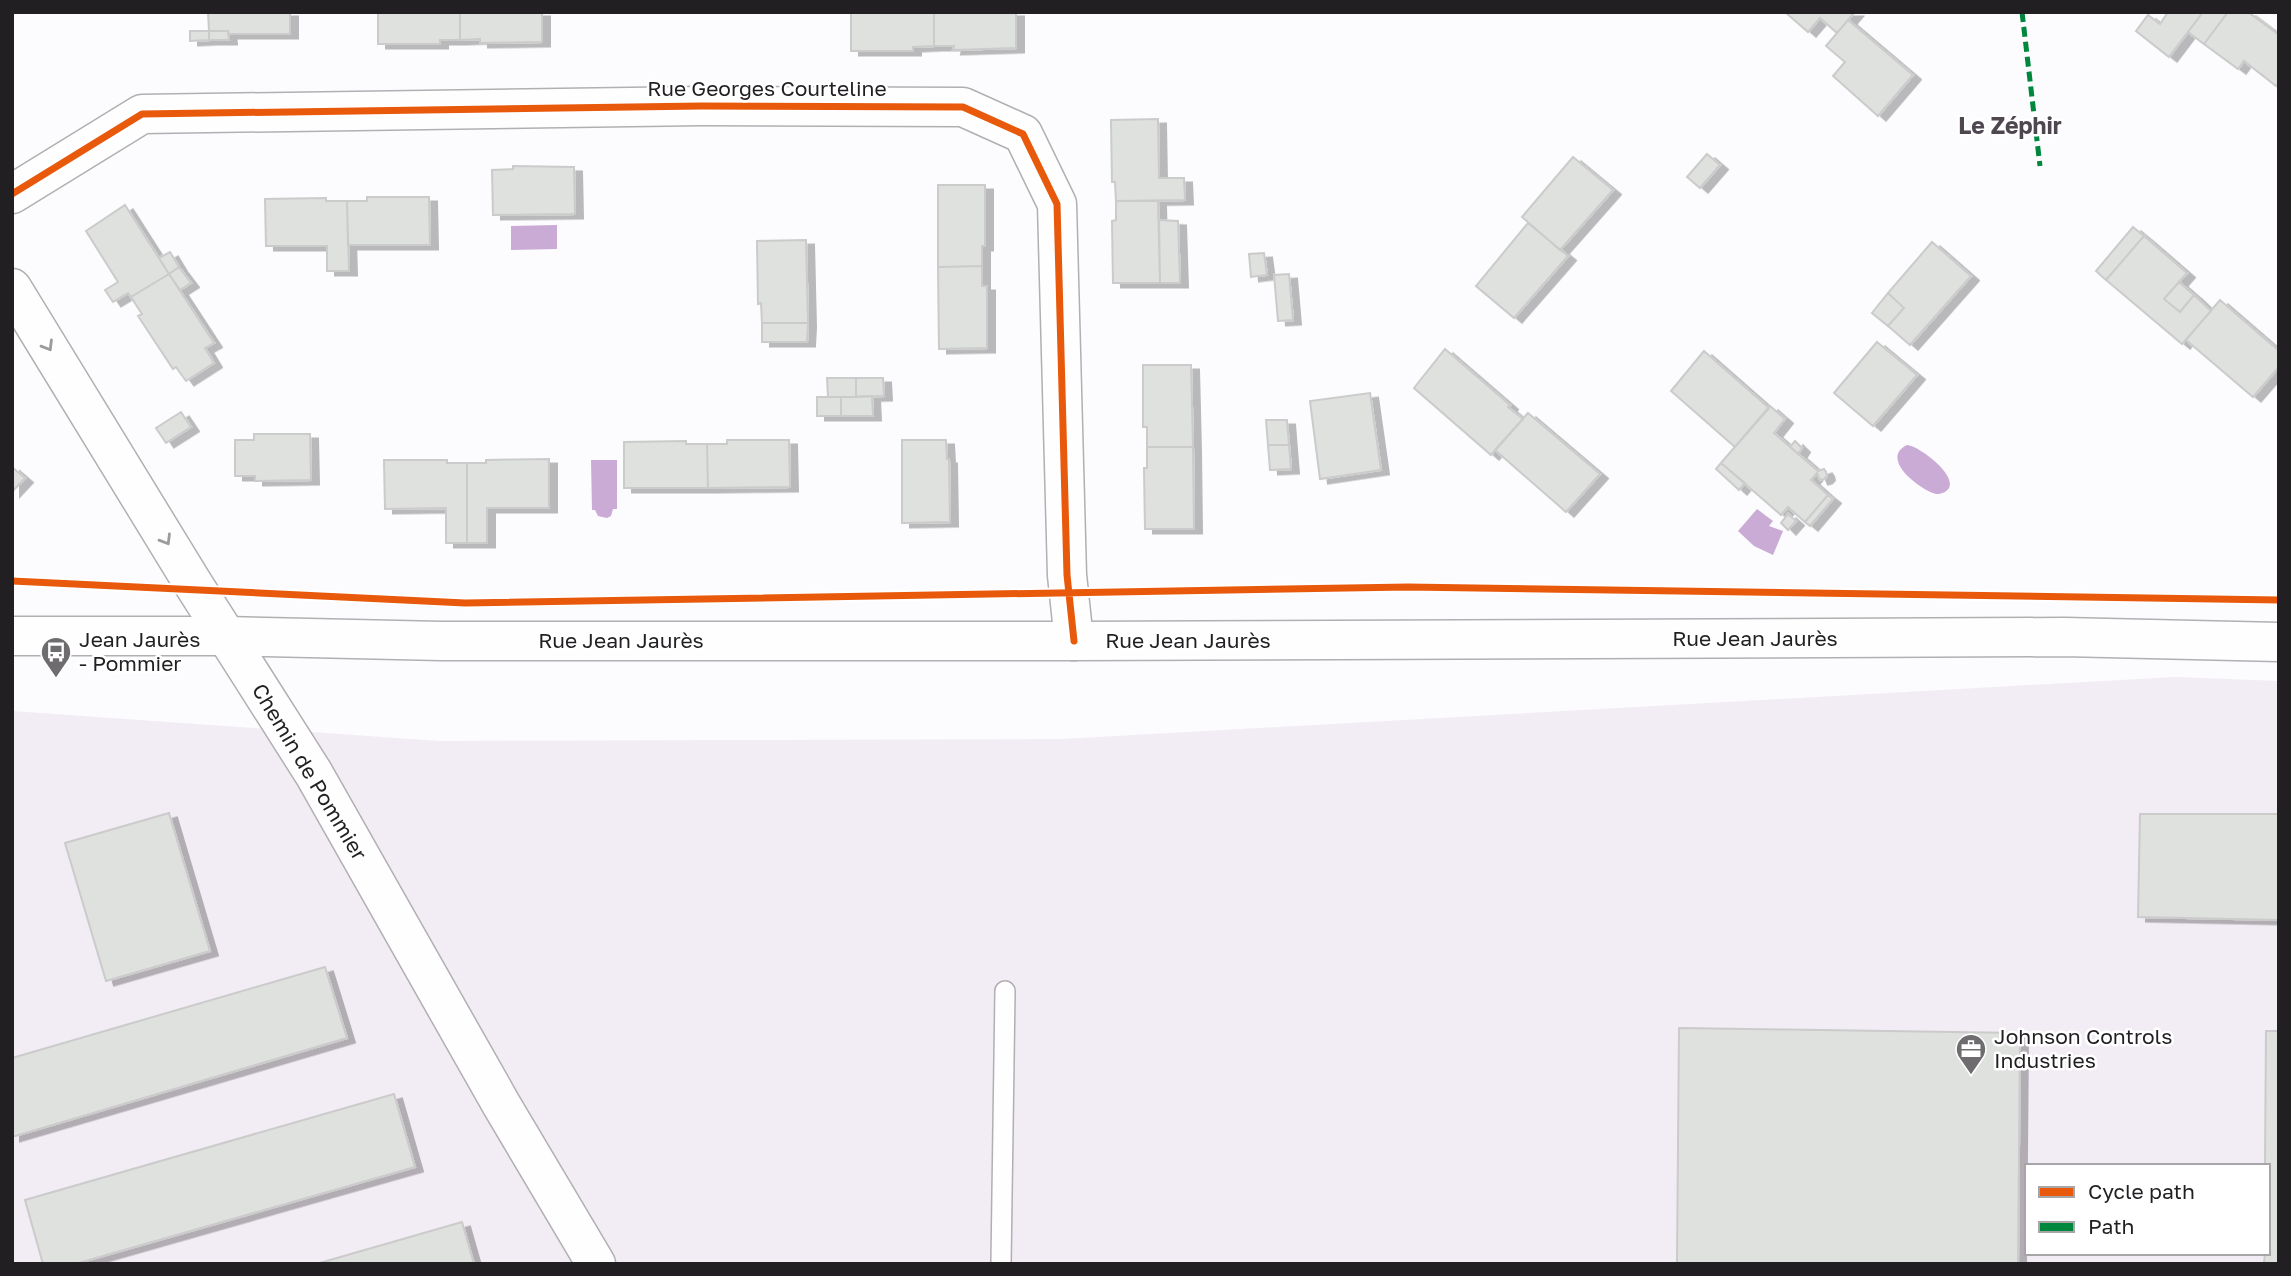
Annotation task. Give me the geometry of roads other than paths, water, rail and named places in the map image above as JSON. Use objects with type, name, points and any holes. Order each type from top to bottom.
[{"type":"street","name":"Rue Georges Courteline","points":[[12,194],[142,114],[701,106],[963,107],[1023,134],[1057,204],[1068,575],[1074,641]]},
{"type":"street","name":"Chemin de Pommier","points":[[12,288],[225,636],[314,774],[501,1104],[596,1264]]},
{"type":"street","name":"Rue Jean Jaurès","points":[[12,636],[225,636],[441,641],[2064,637],[2279,642]]},
{"type":"lane","points":[[1001,1264],[1005,991]]},
{"type":"place","name":"Jean Jaurès - Pommier","points":[[56,679]]},
{"type":"place","name":"Johnson Controls Industries","points":[[1971,1076]]},
{"type":"district","name":"Le Zéphir","points":[[2010,126]]}]
